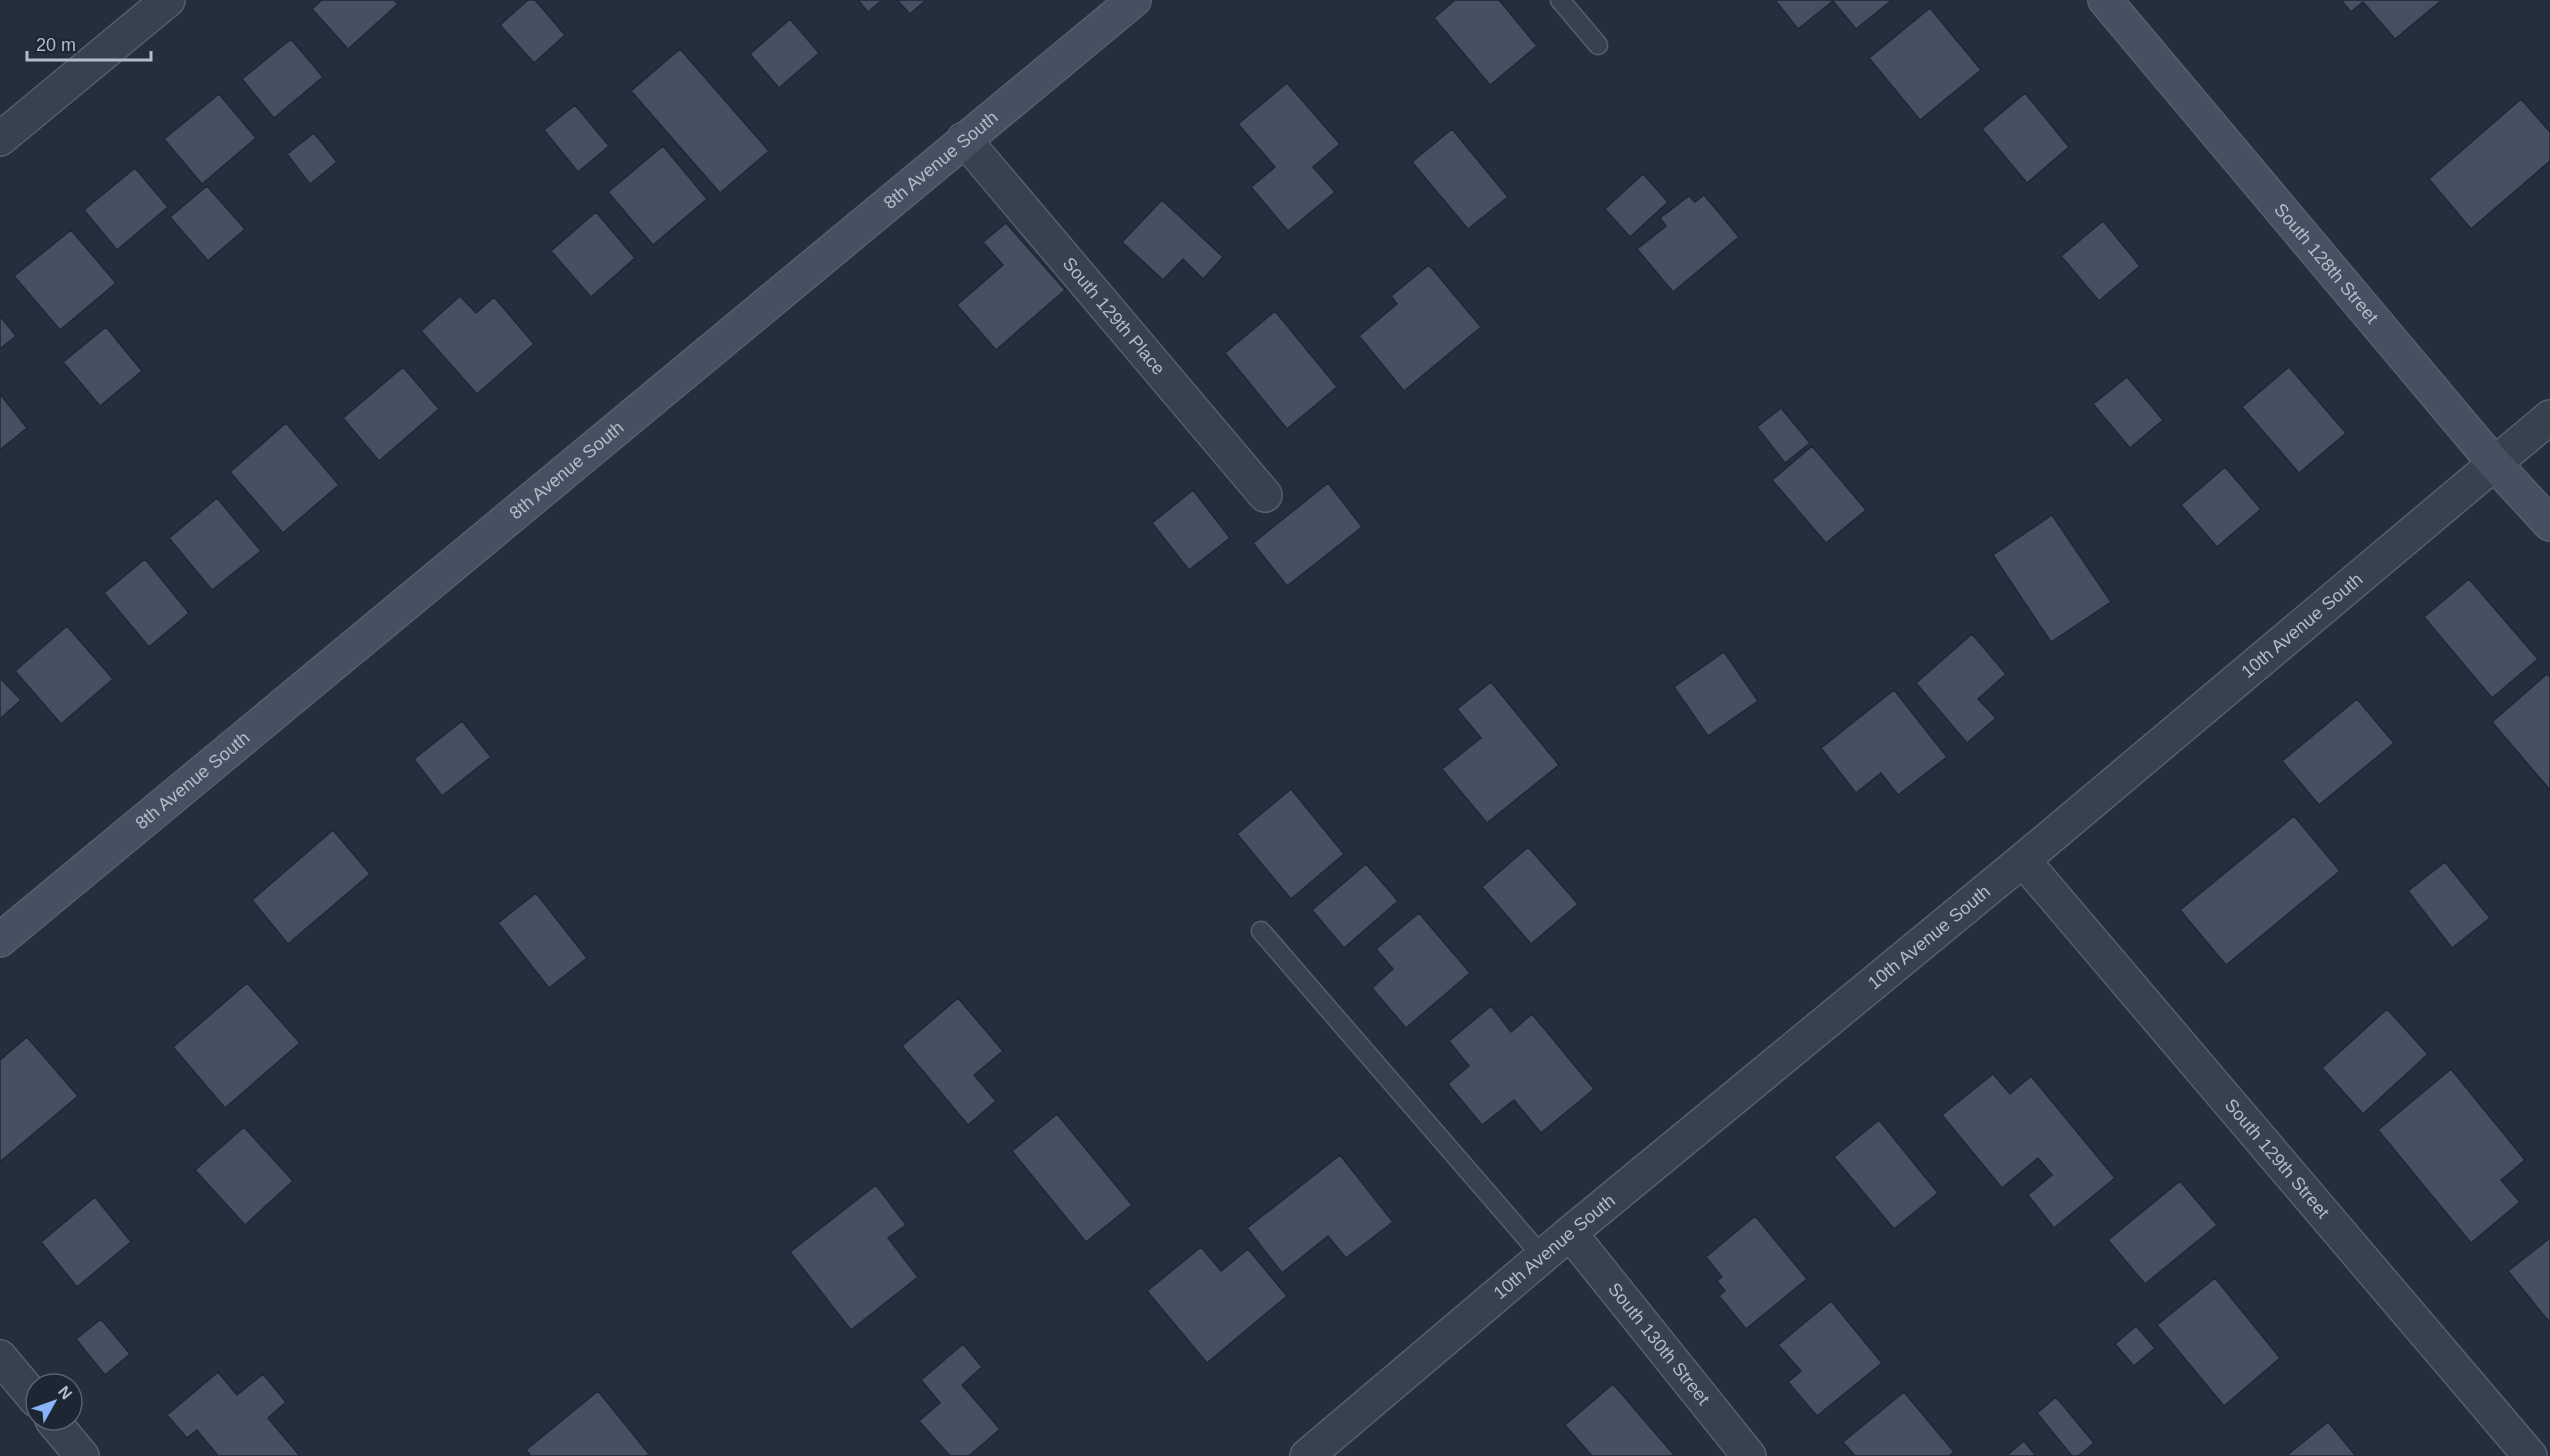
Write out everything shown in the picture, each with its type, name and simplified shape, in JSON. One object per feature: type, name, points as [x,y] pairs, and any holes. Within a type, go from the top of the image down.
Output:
[{"type":"street","points":[[0,139],[168,0]]},
{"type":"street","name":"8th Avenue South","points":[[0,940],[1134,0]]},
{"type":"street","name":"South 128th Street","points":[[2110,2],[2494,463],[2550,524]]},
{"type":"street","name":"South 129th Place","points":[[964,139],[1265,495]]},
{"type":"street","name":"10th Avenue South","points":[[1307,1456],[1542,1256],[2023,860],[2550,417]]},
{"type":"street","name":"South 129th Street","points":[[2023,860],[2530,1456]]},
{"type":"street","name":"South 130th Street","points":[[1570,1233],[1749,1456]]},
{"type":"street","points":[[0,1357],[24,1386]]},
{"type":"street","points":[[62,1432],[82,1456]]},
{"type":"lane","points":[[1560,0],[1598,45]]},
{"type":"lane","points":[[1261,932],[1542,1256]]},
{"type":"building","points":[[322,0],[394,0],[398,4],[348,49],[312,9]]},
{"type":"building","points":[[528,0],[535,0],[565,35],[534,63],[500,25]]},
{"type":"building","points":[[858,0],[882,0],[868,12]]},
{"type":"building","points":[[897,0],[926,0],[910,14]]},
{"type":"building","points":[[1455,0],[1499,0],[1537,46],[1490,85],[1434,18]]},
{"type":"building","points":[[1775,0],[1892,0],[1856,29],[1833,1],[1798,29]]},
{"type":"building","points":[[2341,0],[2442,0],[2395,39],[2363,2],[2351,12]]},
{"type":"building","points":[[1930,8],[1981,70],[1920,120],[1869,58]]},
{"type":"building","points":[[790,19],[819,53],[779,88],[750,54]]},
{"type":"building","points":[[291,39],[323,77],[274,118],[242,79]]},
{"type":"building","points":[[680,49],[769,151],[720,193],[631,91]]},
{"type":"building","points":[[1287,83],[1340,144],[1313,167],[1335,192],[1288,231],[1251,187],[1275,167],[1238,124]]},
{"type":"building","points":[[2025,93],[2069,147],[2027,183],[1982,129]]},
{"type":"building","points":[[219,94],[256,138],[202,184],[164,139]]},
{"type":"building","points":[[2521,99],[2550,132],[2550,161],[2471,229],[2429,179]]},
{"type":"building","points":[[575,105],[609,146],[578,172],[544,130]]},
{"type":"building","points":[[1452,129],[1508,197],[1468,229],[1412,162]]},
{"type":"building","points":[[314,133],[337,162],[310,184],[287,154]]},
{"type":"building","points":[[663,146],[707,199],[653,245],[608,192]]},
{"type":"building","points":[[135,168],[168,207],[117,250],[84,210]]},
{"type":"building","points":[[1643,174],[1668,202],[1630,237],[1605,209]]},
{"type":"building","points":[[207,186],[245,229],[208,261],[170,217]]},
{"type":"building","points":[[1704,195],[1739,237],[1673,292],[1637,249],[1666,226],[1660,218],[1689,196],[1695,202]]},
{"type":"building","points":[[1162,200],[1223,257],[1203,279],[1183,259],[1163,280],[1122,242]]},
{"type":"building","points":[[596,212],[635,258],[591,297],[551,251]]},
{"type":"building","points":[[2103,221],[2140,266],[2099,301],[2061,256]]},
{"type":"building","points":[[1006,223],[1065,290],[996,350],[957,305],[1003,265],[983,242]]},
{"type":"building","points":[[71,230],[116,283],[60,330],[14,276]]},
{"type":"building","points":[[1429,265],[1481,327],[1404,391],[1359,336],[1397,304],[1391,296]]},
{"type":"building","points":[[460,296],[476,313],[494,297],[534,344],[477,394],[421,331]]},
{"type":"building","points":[[1275,311],[1337,387],[1287,429],[1225,353]]},
{"type":"building","points":[[0,316],[16,336],[0,349]]},
{"type":"building","points":[[106,327],[142,371],[100,406],[63,362]]},
{"type":"building","points":[[403,367],[439,409],[379,461],[343,418]]},
{"type":"building","points":[[2289,367],[2346,433],[2299,473],[2242,407]]},
{"type":"building","points":[[2127,377],[2163,420],[2130,448],[2093,404]]},
{"type":"building","points":[[0,394],[27,428],[0,450]]},
{"type":"building","points":[[1781,408],[1810,443],[1785,463],[1757,427]]},
{"type":"building","points":[[286,423],[339,485],[283,533],[230,472]]},
{"type":"building","points":[[1812,446],[1866,510],[1826,543],[1772,480]]},
{"type":"building","points":[[2225,467],[2261,509],[2217,547],[2181,505]]},
{"type":"building","points":[[1328,483],[1362,527],[1287,586],[1253,543]]},
{"type":"building","points":[[1193,490],[1230,538],[1189,570],[1152,523]]},
{"type":"building","points":[[217,498],[261,551],[212,590],[169,538]]},
{"type":"building","points":[[2052,515],[2111,602],[2051,642],[1993,555]]},
{"type":"building","points":[[145,559],[189,613],[149,647],[104,593]]},
{"type":"building","points":[[2469,579],[2538,659],[2492,698],[2424,617]]},
{"type":"building","points":[[67,626],[113,679],[61,724],[15,671]]},
{"type":"building","points":[[1972,634],[2006,674],[1978,699],[1996,718],[1967,743],[1916,683]]},
{"type":"building","points":[[1724,652],[1758,701],[1708,736],[1674,687]]},
{"type":"building","points":[[2547,674],[2550,677],[2550,790],[2492,722]]},
{"type":"building","points":[[0,678],[21,700],[0,719]]},
{"type":"building","points":[[1491,682],[1559,765],[1487,823],[1442,769],[1481,738],[1457,709]]},
{"type":"building","points":[[1894,690],[1947,757],[1898,795],[1881,773],[1856,793],[1821,748]]},
{"type":"building","points":[[2357,699],[2394,743],[2319,805],[2282,761]]},
{"type":"building","points":[[462,721],[491,757],[442,796],[414,759]]},
{"type":"building","points":[[1291,789],[1344,854],[1291,899],[1237,834]]},
{"type":"building","points":[[2294,816],[2340,871],[2226,965],[2180,910]]},
{"type":"building","points":[[333,830],[370,874],[288,944],[252,900]]},
{"type":"building","points":[[1528,847],[1578,904],[1531,944],[1482,887]]},
{"type":"building","points":[[2445,862],[2490,918],[2452,948],[2408,891]]},
{"type":"building","points":[[1366,864],[1398,901],[1344,948],[1312,910]]},
{"type":"building","points":[[536,893],[587,958],[549,988],[498,923]]},
{"type":"building","points":[[1419,913],[1470,973],[1406,1028],[1372,988],[1393,969],[1376,949]]},
{"type":"building","points":[[247,983],[300,1043],[225,1108],[173,1047]]},
{"type":"building","points":[[958,998],[1003,1051],[974,1075],[996,1101],[968,1125],[902,1046]]},
{"type":"building","points":[[1491,1006],[1511,1032],[1532,1014],[1594,1089],[1541,1133],[1514,1100],[1482,1125],[1448,1084],[1469,1066],[1449,1041]]},
{"type":"building","points":[[2387,1009],[2428,1054],[2363,1114],[2322,1068]]},
{"type":"building","points":[[27,1037],[78,1096],[0,1162],[0,1060]]},
{"type":"building","points":[[2451,1069],[2525,1160],[2501,1180],[2520,1202],[2471,1243],[2378,1130]]},
{"type":"building","points":[[1993,1074],[2010,1094],[2031,1076],[2115,1178],[2054,1228],[2028,1195],[2052,1175],[2038,1158],[2002,1188],[1942,1115]]},
{"type":"building","points":[[1057,1114],[1132,1205],[1086,1242],[1012,1151]]},
{"type":"building","points":[[1879,1120],[1938,1193],[1894,1229],[1834,1157]]},
{"type":"building","points":[[244,1127],[293,1181],[245,1225],[195,1170]]},
{"type":"building","points":[[1340,1155],[1393,1222],[1346,1258],[1328,1236],[1282,1273],[1247,1228]]},
{"type":"building","points":[[2180,1181],[2217,1225],[2145,1284],[2108,1240]]},
{"type":"building","points":[[876,1185],[906,1225],[888,1238],[918,1277],[851,1330],[790,1252]]},
{"type":"building","points":[[95,1197],[131,1242],[77,1287],[41,1242]]},
{"type":"building","points":[[1755,1216],[1807,1279],[1746,1329],[1719,1296],[1725,1291],[1717,1281],[1722,1277],[1706,1257]]},
{"type":"building","points":[[2550,1238],[2550,1323],[2508,1271]]},
{"type":"building","points":[[1201,1247],[1221,1271],[1248,1249],[1287,1296],[1207,1363],[1147,1291]]},
{"type":"building","points":[[2215,1278],[2280,1358],[2224,1406],[2157,1325]]},
{"type":"building","points":[[1831,1301],[1882,1363],[1817,1416],[1788,1382],[1801,1371],[1778,1345]]},
{"type":"building","points":[[101,1319],[130,1354],[105,1375],[76,1339]]},
{"type":"building","points":[[2136,1326],[2155,1348],[2134,1366],[2115,1344]]},
{"type":"building","points":[[963,1344],[982,1367],[962,1385],[1000,1429],[969,1456],[950,1456],[919,1421],[940,1403],[921,1380]]},
{"type":"building","points":[[218,1372],[237,1395],[263,1374],[286,1402],[268,1418],[300,1456],[218,1456],[197,1430],[187,1438],[167,1415]]},
{"type":"building","points":[[1613,1384],[1675,1456],[1592,1456],[1565,1425]]},
{"type":"building","points":[[598,1391],[649,1454],[646,1456],[531,1456],[526,1450]]},
{"type":"building","points":[[1904,1392],[1954,1452],[1949,1456],[1855,1456],[1843,1442]]},
{"type":"building","points":[[2056,1397],[2094,1443],[2078,1456],[2072,1456],[2037,1413]]},
{"type":"building","points":[[2328,1422],[2356,1456],[2286,1456]]},
{"type":"building","points":[[2024,1441],[2036,1456],[2006,1456]]}]
